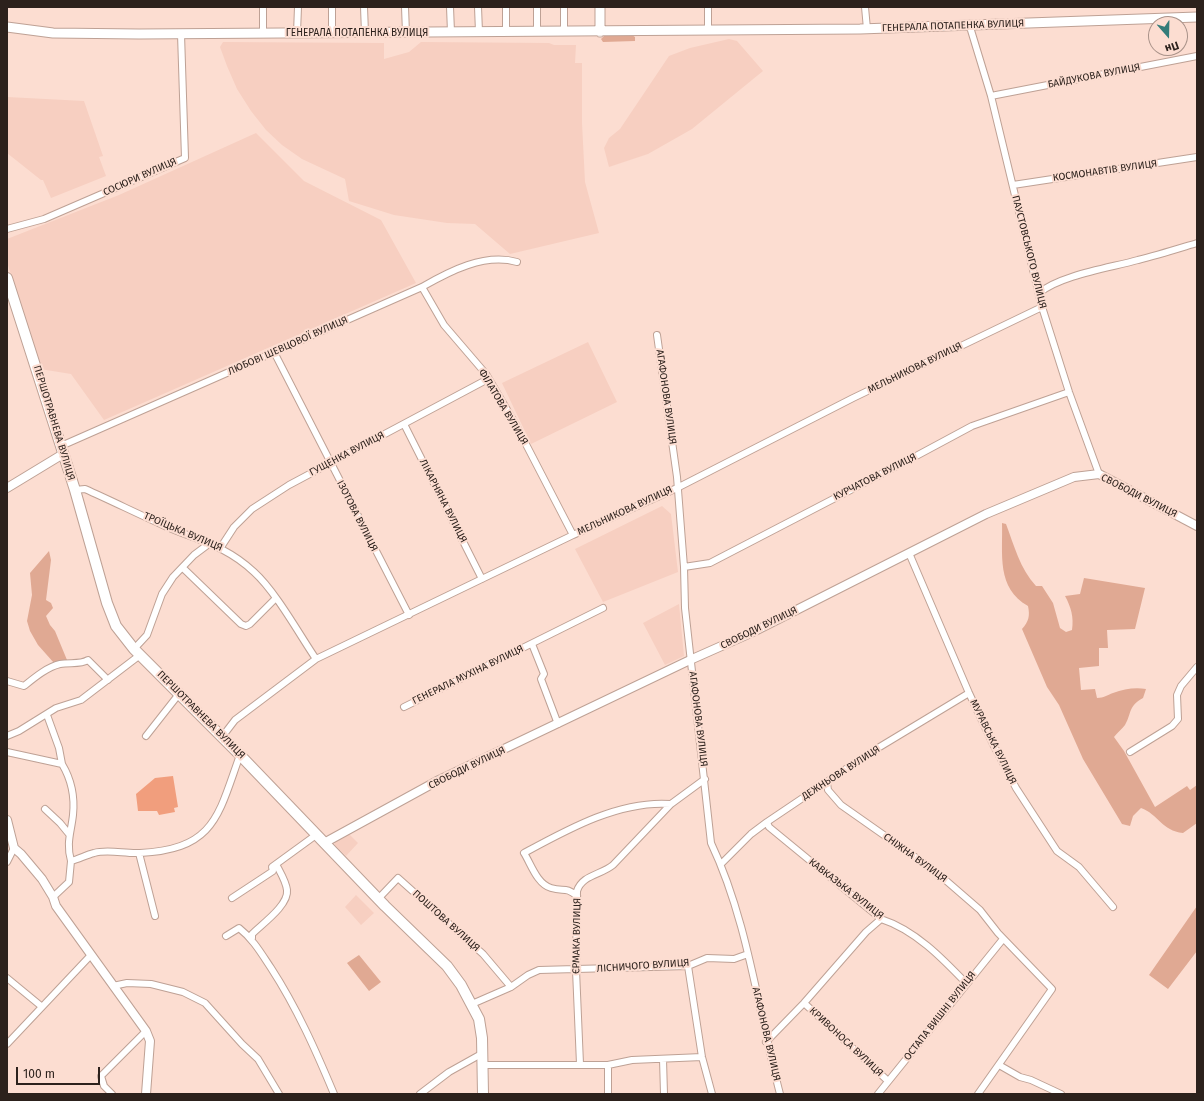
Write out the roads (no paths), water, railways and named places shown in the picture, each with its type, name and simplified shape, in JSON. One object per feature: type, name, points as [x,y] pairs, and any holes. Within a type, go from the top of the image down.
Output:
[{"type":"main road","points":[[600,7],[600,32]]},
{"type":"main road","name":"ГЕНЕРАЛА ПОТАПЕНКА ВУЛИЦЯ","points":[[7,27],[53,33],[181,37],[297,33],[867,29],[1197,17]]},
{"type":"main road","name":"ПЕРШОТРАВНЕВА ВУЛИЦЯ","points":[[7,278],[75,490],[107,603],[116,626],[137,652],[240,755],[378,899],[447,966],[472,1004],[479,1019],[483,1054],[483,1094]]},
{"type":"street","points":[[263,7],[264,34]]},
{"type":"street","points":[[297,33],[298,7]]},
{"type":"street","points":[[332,7],[332,33]]},
{"type":"street","points":[[364,7],[365,33]]},
{"type":"street","points":[[405,7],[406,33]]},
{"type":"street","points":[[450,7],[451,32]]},
{"type":"street","points":[[478,7],[479,32]]},
{"type":"street","points":[[506,7],[506,32]]},
{"type":"street","points":[[537,7],[537,32]]},
{"type":"street","points":[[564,7],[564,32]]},
{"type":"street","points":[[708,7],[708,31]]},
{"type":"street","points":[[865,7],[867,29]]},
{"type":"street","name":"ПАУСТОВСЬКОГО ВУЛИЦЯ","points":[[970,26],[991,96],[1042,307],[1069,392],[1099,474]]},
{"type":"street","name":"СОСЮРИ ВУЛИЦЯ","points":[[7,229],[44,219],[185,158],[181,37]]},
{"type":"street","name":"БАЙДУКОВА ВУЛИЦЯ","points":[[991,96],[1197,56]]},
{"type":"street","name":"КОСМОНАВТІВ ВУЛИЦЯ","points":[[1013,185],[1197,157]]},
{"type":"street","points":[[1039,293],[1066,280],[1088,272],[1138,260],[1197,243]]},
{"type":"street","name":"ЛЮБОВІ ШЕВЦОВОЇ ВУЛИЦЯ","points":[[7,488],[62,450],[274,352],[422,288],[443,275],[481,261],[504,259],[518,262]]},
{"type":"street","name":"ФІЛАТОВА ВУЛИЦЯ","points":[[422,288],[444,325],[488,379],[516,425],[573,535]]},
{"type":"street","name":"МЕЛЬНИКОВА ВУЛИЦЯ","points":[[222,737],[235,720],[316,659],[573,535],[677,488],[839,405],[1042,307]]},
{"type":"street","name":"АГАФОНОВА ВУЛИЦЯ","points":[[657,335],[677,477],[684,567],[685,608],[711,843],[721,864],[748,954],[766,1042],[780,1094]]},
{"type":"street","name":"ІЗОТОВА ВУЛИЦЯ","points":[[274,352],[409,615]]},
{"type":"street","name":"ГУЩЕНКА ВУЛИЦЯ","points":[[221,548],[234,527],[252,509],[289,485],[488,379]]},
{"type":"street","name":"КУРЧАТОВА ВУЛИЦЯ","points":[[684,567],[710,562],[972,426],[1069,392]]},
{"type":"street","name":"ЛІКАРНЯНА ВУЛИЦЯ","points":[[404,424],[482,579]]},
{"type":"street","name":"СВОБОДИ ВУЛИЦЯ","points":[[324,843],[439,780],[690,660],[753,632],[986,514],[1074,477],[1099,474],[1197,526]]},
{"type":"street","name":"ТРОЇЦЬКА ВУЛИЦЯ","points":[[75,490],[85,489],[166,526],[221,548],[255,573],[275,599],[316,659]]},
{"type":"street","points":[[7,736],[47,715],[56,708],[81,700],[108,680],[137,652],[166,588],[173,577],[194,555],[210,543]]},
{"type":"street","name":"МУРАВСЬКА ВУЛИЦЯ","points":[[909,553],[969,694],[1016,788],[1041,829],[1057,851],[1079,867],[1113,907]]},
{"type":"street","points":[[183,568],[241,624],[246,626],[250,624],[275,599]]},
{"type":"street","name":"ГЕНЕРАЛА МУХІНА ВУЛИЦЯ","points":[[404,706],[532,644],[602,608]]},
{"type":"street","name":"ГЕНЕРАЛА МУХІНА ВУЛИЦЯ","points":[[532,644],[544,674],[542,679],[558,724]]},
{"type":"street","points":[[7,681],[24,686],[38,675],[59,664],[83,662],[88,660],[108,680]]},
{"type":"street","points":[[1130,752],[1172,726],[1178,719],[1177,695],[1181,686],[1197,667]]},
{"type":"street","points":[[146,736],[179,694]]},
{"type":"street","name":"ДЕЖНЬОВА ВУЛИЦЯ","points":[[721,864],[751,834],[767,822],[868,754],[969,694]]},
{"type":"street","points":[[47,715],[59,748],[62,764],[68,774],[72,789],[73,815],[69,834],[69,851],[71,861],[69,882],[53,897]]},
{"type":"street","points":[[7,752],[62,764]]},
{"type":"street","points":[[71,861],[95,852],[139,853],[178,848],[201,836],[212,825],[220,810],[240,755]]},
{"type":"street","name":"ЄРМАКА ВУЛИЦЯ","points":[[580,1064],[576,970],[577,896],[579,885],[583,881],[604,872],[613,865],[671,804],[705,779]]},
{"type":"street","name":"СНІЖНА ВУЛИЦЯ","points":[[826,783],[828,790],[841,805],[947,880],[980,910],[1003,939],[1052,989],[999,1065]]},
{"type":"street","points":[[577,896],[570,890],[555,889],[544,884],[524,853],[567,830],[601,816],[654,803],[671,804]]},
{"type":"street","points":[[45,809],[69,834]]},
{"type":"street","points":[[7,820],[14,848],[42,879],[53,897],[56,906],[146,1031],[150,1041],[146,1094]]},
{"type":"street","name":"КАВКАЗЬКА ВУЛИЦЯ","points":[[767,822],[769,827],[881,919],[891,922],[936,952],[966,983]]},
{"type":"street","points":[[232,898],[273,871],[272,867],[316,835]]},
{"type":"street","points":[[7,862],[14,848]]},
{"type":"street","points":[[139,853],[155,916]]},
{"type":"street","points":[[252,938],[252,934],[274,914],[287,898],[287,890],[276,864]]},
{"type":"street","name":"ПОШТОВА ВУЛИЦЯ","points":[[378,899],[398,878],[483,954],[511,987]]},
{"type":"street","name":"КРИВОНОСА ВУЛИЦЯ","points":[[766,1042],[804,1003],[866,932],[881,919]]},
{"type":"street","points":[[226,936],[239,928],[252,938],[283,986],[309,1036],[334,1094]]},
{"type":"street","name":"ОСТАПА ВИШНІ ВУЛИЦЯ","points":[[878,1094],[1003,939]]},
{"type":"street","name":"ЛІСНИЧОГО ВУЛИЦЯ","points":[[472,1004],[511,987],[528,975],[539,970],[688,966],[707,958],[734,959],[748,954]]},
{"type":"street","points":[[7,1044],[41,1006],[91,955]]},
{"type":"street","points":[[688,966],[702,1057],[712,1094]]},
{"type":"street","points":[[7,978],[41,1006]]},
{"type":"street","points":[[113,986],[126,982],[151,984],[183,992],[205,1003],[258,1060],[278,1094]]},
{"type":"street","name":"КРИВОНОСА ВУЛИЦЯ","points":[[804,1003],[888,1081]]},
{"type":"street","points":[[112,1094],[104,1086],[101,1076],[146,1031]]},
{"type":"street","points":[[420,1094],[449,1072],[483,1054]]},
{"type":"street","points":[[483,1065],[608,1065],[632,1060],[702,1057]]},
{"type":"street","points":[[662,1058],[664,1094]]},
{"type":"street","points":[[608,1065],[608,1094]]},
{"type":"street","points":[[978,1094],[999,1065],[1020,1077],[1031,1080],[1061,1094]]}]
